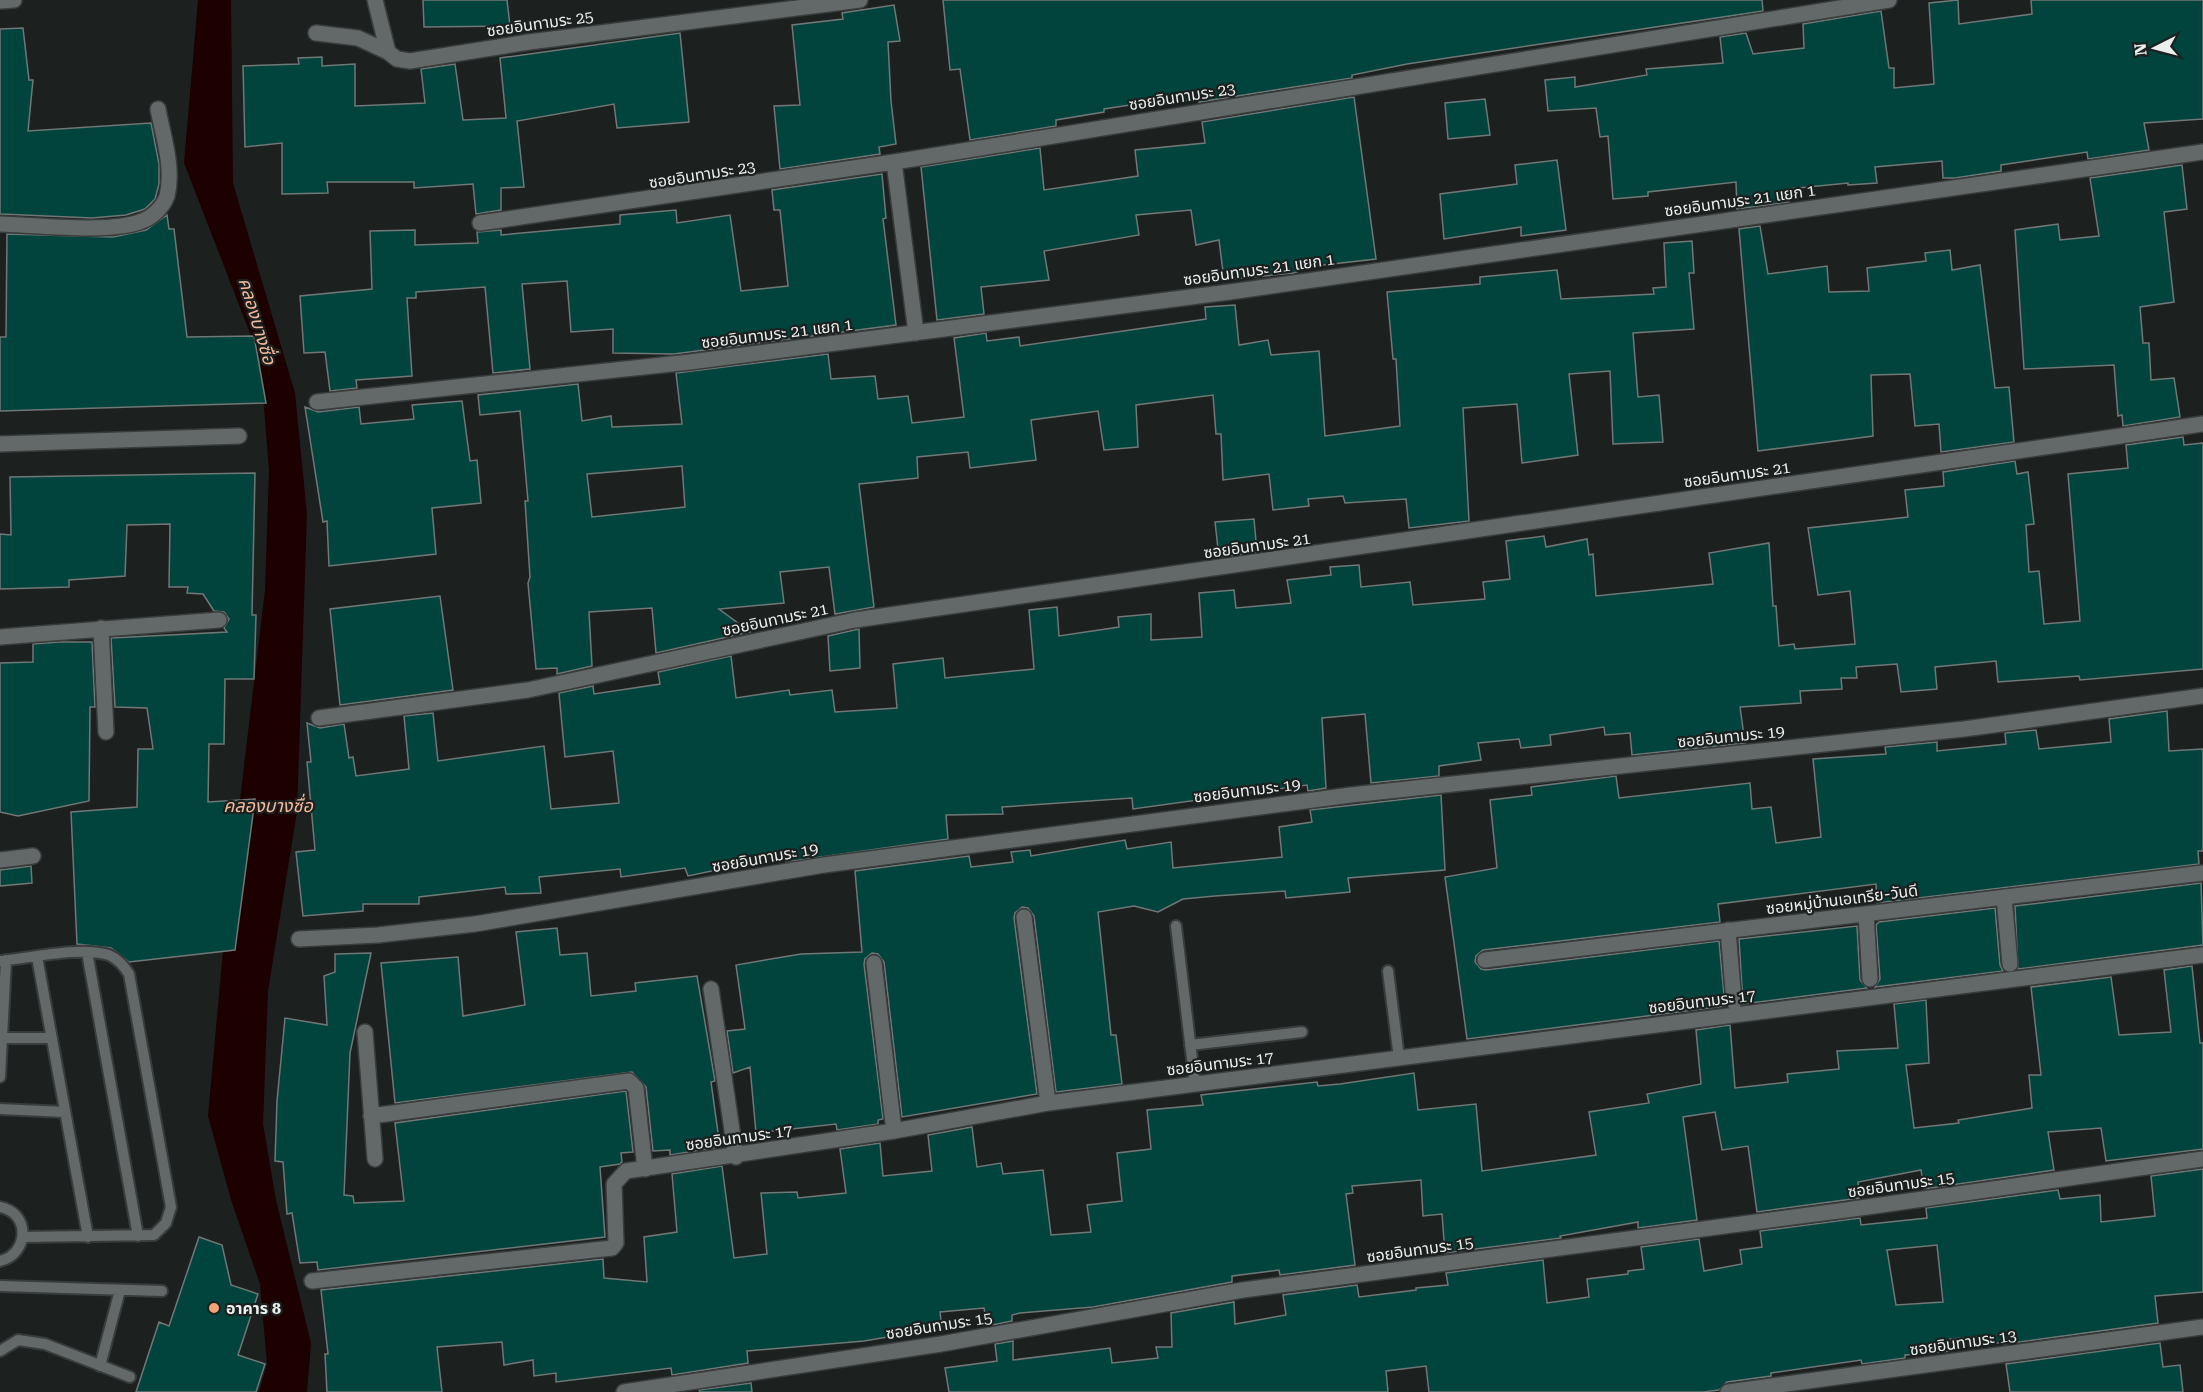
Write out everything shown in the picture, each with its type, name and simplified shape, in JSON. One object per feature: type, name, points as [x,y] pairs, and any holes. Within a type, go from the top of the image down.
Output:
[{"type":"street","points":[[0,1],[14,0]]},
{"type":"street","points":[[375,0],[387,52]]},
{"type":"street","name":"ซอยอินทามระ 25","points":[[316,33],[358,38],[397,59],[410,61],[529,42],[860,0]]},
{"type":"street","name":"ซอยอินทามระ 23","points":[[480,223],[894,162],[1810,6],[1889,0]]},
{"type":"street","points":[[0,224],[109,227],[141,221],[159,210],[166,196],[168,166],[158,110]]},
{"type":"street","name":"ซอยอินทามระ 21 แยก 1","points":[[317,402],[690,362],[1249,289],[2203,152]]},
{"type":"street","points":[[894,162],[916,333]]},
{"type":"street","name":"ซอยอินทามระ 21","points":[[319,718],[528,690],[855,621],[2203,424]]},
{"type":"street","points":[[0,444],[239,436]]},
{"type":"street","points":[[0,637],[219,620]]},
{"type":"street","points":[[101,628],[106,732]]},
{"type":"street","name":"ซอยอินทามระ 19","points":[[299,939],[378,935],[475,924],[824,865],[1340,796],[1965,729],[2203,696]]},
{"type":"street","points":[[0,860],[33,856]]},
{"type":"street","name":"ซอยหมู่บ้านเอเทรีย-วันดี","points":[[1485,960],[2203,873]]},
{"type":"street","points":[[2004,897],[2010,964]]},
{"type":"street","points":[[1866,914],[1870,979]]},
{"type":"street","points":[[1024,917],[1048,1103]]},
{"type":"street","points":[[1728,930],[1734,1002]]},
{"type":"street","name":"ซอยอินทามระ 17","points":[[312,1281],[612,1248],[616,1243],[614,1184],[626,1171],[736,1157],[1048,1103],[2203,955]]},
{"type":"street","points":[[874,963],[894,1131]]},
{"type":"street","points":[[711,989],[736,1157]]},
{"type":"street","points":[[365,1032],[375,1159]]},
{"type":"street","points":[[371,1116],[629,1081],[636,1088],[645,1169]]},
{"type":"street","name":"ซอยอินทามระ 15","points":[[624,1392],[940,1344],[1243,1290],[1846,1210],[2203,1159]]},
{"type":"street","name":"ซอยอินทามระ 13","points":[[1728,1392],[2203,1327]]},
{"type":"lane","points":[[1176,926],[1195,1084]]},
{"type":"lane","points":[[87,952],[138,1236]]},
{"type":"lane","points":[[0,1077],[3,960],[87,952],[109,956],[122,963],[129,974],[171,1207],[166,1222],[154,1235],[23,1237]]},
{"type":"lane","points":[[37,957],[88,1237]]},
{"type":"lane","points":[[1388,971],[1400,1058]]},
{"type":"lane","points":[[1190,1045],[1302,1032]]},
{"type":"lane","points":[[1,1038],[52,1038]]},
{"type":"lane","points":[[0,1109],[65,1112]]},
{"type":"lane","points":[[0,1207],[12,1211],[19,1218],[23,1237],[15,1254],[0,1261]]},
{"type":"lane","points":[[0,1286],[162,1291]]},
{"type":"lane","points":[[100,1366],[120,1290]]},
{"type":"lane","points":[[0,1352],[18,1340],[45,1344],[130,1377]]},
{"type":"water","name":"คลองบางซื่อ","points":[[198,0],[231,0],[233,183],[295,393],[307,514],[297,812],[268,991],[263,1124],[276,1200],[311,1343],[307,1392],[259,1392],[267,1364],[260,1284],[231,1200],[208,1116],[226,917],[265,590],[269,470],[260,359],[184,163]]},
{"type":"building","points":[[423,0],[507,0],[510,26],[424,27]]},
{"type":"building","points":[[943,0],[1762,0],[1763,11],[1407,64],[1352,75],[1352,78],[1199,102],[1199,99],[1157,105],[1156,101],[1104,109],[1104,112],[1056,120],[1056,126],[970,140],[960,69],[950,70]]},
{"type":"building","points":[[1958,0],[1959,24],[2032,14],[2031,0],[2203,0],[2203,119],[2144,123],[2149,150],[2088,159],[2087,152],[2001,165],[2001,171],[1955,178],[1943,178],[1942,161],[1875,167],[1877,183],[1848,185],[1848,183],[1788,189],[1789,202],[1737,209],[1736,182],[1648,192],[1648,196],[1613,199],[1608,136],[1600,137],[1596,108],[1548,111],[1545,80],[1575,77],[1575,87],[1647,75],[1646,69],[1723,63],[1720,37],[1746,33],[1753,54],[1804,48],[1803,24],[1881,11],[1889,68],[1894,68],[1894,88],[1934,84],[1929,3]]},
{"type":"building","points":[[894,5],[900,41],[888,42],[896,144],[879,147],[880,154],[780,169],[774,106],[800,105],[792,25],[843,19],[842,13]]},
{"type":"building","points":[[23,28],[29,80],[33,80],[28,131],[151,123],[159,164],[159,184],[155,199],[145,209],[126,215],[92,218],[0,214],[0,29]]},
{"type":"building","points":[[680,33],[689,122],[617,128],[614,104],[517,121],[524,187],[501,188],[501,210],[476,214],[473,184],[414,188],[414,182],[327,182],[328,193],[282,194],[282,143],[245,147],[243,66],[299,64],[298,58],[322,57],[322,66],[355,64],[355,106],[425,103],[421,69],[455,64],[463,120],[506,118],[500,58]]},
{"type":"building","points":[[1354,97],[1376,259],[1297,268],[1297,272],[1293,273],[1224,280],[1219,240],[1196,245],[1191,210],[1136,215],[1139,235],[1044,251],[1049,280],[981,287],[984,314],[937,320],[921,167],[1040,148],[1044,190],[1138,176],[1135,150],[1205,143],[1202,122]]},
{"type":"building","points":[[1485,99],[1490,135],[1448,139],[1445,103]]},
{"type":"building","points":[[1557,160],[1566,230],[1521,236],[1521,227],[1444,239],[1440,194],[1517,184],[1515,165]]},
{"type":"building","points":[[2182,165],[2187,209],[2164,212],[2174,302],[2140,307],[2143,343],[2149,343],[2151,380],[2174,378],[2180,417],[2123,426],[2122,415],[2118,416],[2114,365],[2024,369],[2015,230],[2058,224],[2060,240],[2099,236],[2090,178]]},
{"type":"building","points":[[882,174],[886,218],[883,219],[896,325],[674,354],[613,353],[613,329],[571,332],[567,281],[522,284],[530,369],[493,373],[485,287],[416,292],[416,298],[407,298],[412,376],[356,380],[357,388],[330,391],[325,352],[304,353],[300,296],[372,289],[370,231],[415,230],[415,245],[478,243],[477,232],[501,230],[501,235],[620,224],[620,215],[676,210],[677,223],[730,215],[741,291],[788,286],[780,210],[774,210],[772,190]]},
{"type":"building","points":[[167,215],[169,229],[174,229],[187,337],[254,336],[266,403],[0,411],[0,337],[6,337],[7,234],[113,237],[146,230]]},
{"type":"building","points":[[1760,226],[1768,274],[1827,266],[1829,292],[1869,291],[1867,268],[1926,261],[1925,253],[1950,250],[1952,270],[1980,265],[1995,388],[2009,387],[2014,442],[1941,452],[1939,424],[1915,426],[1910,374],[1871,375],[1873,436],[1758,451],[1739,229]]},
{"type":"building","points":[[1692,241],[1694,273],[1689,273],[1694,329],[1633,333],[1638,397],[1659,395],[1663,442],[1613,444],[1610,371],[1569,374],[1578,455],[1522,463],[1517,404],[1463,408],[1469,521],[1409,528],[1406,499],[1345,503],[1343,496],[1308,499],[1309,506],[1273,510],[1269,474],[1223,480],[1221,434],[1216,434],[1213,395],[1136,405],[1138,447],[1104,450],[1098,411],[1031,420],[1036,460],[970,468],[968,452],[917,457],[918,478],[859,484],[874,607],[835,614],[829,567],[780,572],[784,603],[719,609],[750,632],[656,653],[652,608],[589,612],[592,666],[557,674],[557,668],[536,669],[528,583],[530,577],[525,501],[528,501],[520,411],[480,415],[478,395],[578,384],[582,421],[611,416],[612,427],[682,424],[676,373],[828,354],[831,379],[875,376],[878,399],[908,396],[912,423],[964,417],[954,338],[986,333],[987,341],[1019,337],[1020,346],[1206,319],[1205,307],[1235,305],[1239,345],[1268,340],[1271,355],[1319,351],[1325,436],[1400,426],[1396,359],[1393,359],[1387,292],[1480,284],[1480,277],[1557,270],[1561,299],[1654,294],[1653,288],[1666,287],[1664,243]],"holes":[[[682,466],[685,507],[592,517],[587,474]]]},
{"type":"building","points":[[462,401],[470,461],[477,460],[481,503],[432,508],[436,554],[329,566],[327,521],[323,522],[305,407],[318,412],[359,407],[361,424],[414,419],[412,405]]},
{"type":"building","points":[[2183,437],[2184,445],[2203,443],[2203,669],[2080,680],[2079,676],[1998,682],[1996,661],[1935,667],[1937,689],[1901,692],[1897,664],[1856,667],[1857,678],[1841,678],[1842,689],[1800,691],[1801,703],[1740,707],[1745,743],[1632,755],[1630,733],[1605,735],[1604,727],[1550,735],[1551,745],[1521,748],[1519,739],[1478,743],[1481,760],[1439,766],[1439,776],[1371,783],[1365,714],[1322,718],[1326,788],[1308,791],[1307,785],[1133,809],[1132,798],[1002,807],[1003,814],[946,815],[948,839],[786,862],[785,855],[730,861],[731,867],[688,876],[685,868],[621,877],[620,869],[539,877],[541,893],[506,894],[505,887],[419,897],[419,904],[363,904],[363,911],[303,916],[296,852],[315,850],[307,762],[311,762],[307,723],[320,728],[344,724],[349,758],[353,757],[356,776],[409,769],[404,716],[433,713],[438,761],[544,746],[551,809],[619,803],[613,751],[565,757],[559,693],[593,686],[594,694],[660,684],[658,672],[731,656],[736,698],[789,690],[790,695],[832,690],[835,712],[897,708],[893,664],[943,658],[945,678],[1034,669],[1029,610],[1057,607],[1059,636],[1119,627],[1118,617],[1151,614],[1151,640],[1202,637],[1199,593],[1234,590],[1236,608],[1291,603],[1287,580],[1331,575],[1330,567],[1359,565],[1361,587],[1410,582],[1413,605],[1485,599],[1483,582],[1510,579],[1506,541],[1544,536],[1546,547],[1587,539],[1589,555],[1593,554],[1596,596],[1713,584],[1709,553],[1769,543],[1773,606],[1776,606],[1779,646],[1794,644],[1795,649],[1855,644],[1850,591],[1818,595],[1808,528],[1908,517],[1905,490],[1944,486],[1943,472],[2015,461],[2017,474],[2028,472],[2034,524],[2026,525],[2029,572],[2039,571],[2044,624],[2080,621],[2068,474],[2128,468],[2126,445]]},
{"type":"building","points":[[255,473],[252,615],[256,615],[254,679],[225,679],[224,744],[209,744],[208,802],[255,799],[235,950],[129,962],[111,948],[77,944],[71,812],[137,807],[138,749],[153,749],[147,708],[115,707],[111,638],[227,632],[224,628],[229,619],[224,612],[214,611],[203,594],[187,593],[188,587],[169,587],[170,524],[127,525],[125,576],[69,580],[69,587],[0,589],[0,534],[11,535],[10,477]]},
{"type":"building","points":[[1254,519],[1257,552],[1219,557],[1215,522]]},
{"type":"building","points":[[440,596],[453,690],[340,705],[330,609]]},
{"type":"building","points":[[859,629],[860,668],[830,671],[828,636]]},
{"type":"building","points":[[92,642],[95,707],[90,707],[89,801],[18,816],[0,812],[0,663],[33,662],[33,644]]},
{"type":"building","points":[[2167,711],[2169,751],[2203,749],[2203,851],[2198,851],[2199,864],[1877,903],[1876,884],[1718,904],[1720,922],[1483,950],[1476,956],[1475,962],[1481,969],[1486,970],[1719,941],[1725,1006],[1467,1039],[1445,877],[1497,868],[1490,800],[1532,795],[1531,787],[1616,776],[1619,798],[1750,783],[1752,809],[1771,807],[1776,843],[1821,837],[1813,759],[1886,754],[1885,747],[1937,742],[1937,751],[2006,744],[2005,733],[2036,730],[2039,749],[2111,742],[2109,719]]},
{"type":"building","points":[[1441,795],[1445,870],[1348,878],[1350,892],[1286,898],[1285,891],[1215,896],[1183,899],[1158,912],[1134,906],[1098,912],[1111,1035],[1116,1035],[1122,1084],[1056,1092],[1034,916],[1028,908],[1022,907],[1015,913],[1014,918],[1037,1094],[902,1117],[884,962],[878,954],[872,953],[865,959],[864,964],[883,1119],[878,1120],[878,1124],[837,1130],[836,1124],[756,1133],[750,1067],[733,1073],[727,1031],[745,1029],[736,965],[801,954],[862,952],[855,871],[969,856],[971,867],[1013,862],[1011,852],[1030,850],[1031,856],[1125,840],[1127,849],[1171,842],[1173,868],[1282,857],[1279,827],[1312,822],[1310,810]]},
{"type":"building","points":[[31,866],[32,883],[0,886],[0,870]]},
{"type":"building","points":[[2201,883],[2203,945],[2018,969],[2015,906]]},
{"type":"building","points":[[1995,908],[2000,965],[2003,971],[1875,987],[1880,979],[1876,925],[1879,922]]},
{"type":"building","points":[[1857,926],[1860,980],[1867,988],[1743,1004],[1739,939]]},
{"type":"building","points":[[557,928],[560,955],[587,953],[591,996],[636,991],[635,983],[697,976],[715,1081],[711,1082],[720,1147],[670,1155],[670,1150],[653,1151],[646,1087],[632,1072],[395,1103],[381,963],[458,957],[463,1016],[525,1005],[516,932]]},
{"type":"building","points":[[371,953],[350,1053],[344,1195],[353,1196],[354,1203],[404,1201],[395,1123],[626,1091],[633,1152],[621,1153],[622,1162],[620,1164],[600,1167],[605,1237],[318,1270],[317,1262],[300,1263],[292,1213],[287,1214],[283,1162],[275,1161],[277,1101],[285,1018],[327,1025],[324,976],[335,972],[335,954]]},
{"type":"building","points":[[2192,966],[2200,1043],[2203,1043],[2203,1149],[2106,1161],[2101,1128],[2048,1132],[2054,1170],[1924,1189],[1921,1170],[1858,1182],[1859,1198],[1757,1212],[1748,1146],[1722,1150],[1715,1112],[1683,1117],[1697,1220],[1638,1228],[1638,1222],[1560,1236],[1561,1238],[1445,1253],[1442,1214],[1423,1216],[1421,1180],[1352,1186],[1353,1193],[1346,1194],[1355,1265],[1280,1275],[1279,1270],[1232,1276],[1232,1282],[1093,1307],[1020,1313],[1012,1315],[1012,1321],[987,1326],[984,1308],[940,1312],[942,1328],[864,1341],[747,1351],[748,1363],[672,1375],[671,1368],[556,1382],[556,1373],[534,1376],[533,1360],[504,1365],[502,1342],[437,1347],[442,1392],[327,1392],[325,1354],[328,1354],[321,1290],[603,1259],[604,1278],[647,1282],[644,1237],[677,1232],[672,1174],[722,1166],[734,1258],[767,1254],[761,1193],[797,1192],[798,1198],[846,1193],[840,1149],[880,1143],[883,1176],[932,1171],[928,1135],[972,1127],[977,1167],[1001,1163],[1003,1174],[1043,1170],[1051,1235],[1091,1232],[1087,1205],[1122,1201],[1117,1153],[1151,1149],[1147,1110],[1203,1105],[1201,1095],[1317,1082],[1318,1086],[1340,1084],[1414,1073],[1418,1110],[1476,1104],[1482,1171],[1596,1155],[1589,1112],[1649,1103],[1647,1094],[1701,1084],[1696,1030],[1730,1025],[1735,1088],[1788,1082],[1787,1074],[1839,1069],[1837,1051],[1898,1048],[1894,1004],[1926,1000],[1929,1063],[1906,1065],[1914,1128],[1959,1123],[1958,1120],[2032,1108],[2029,1075],[2041,1075],[2031,987],[2111,977],[2119,1035],[2171,1032],[2164,970]]},
{"type":"building","points":[[2203,1169],[2203,1292],[2155,1296],[2158,1323],[2004,1344],[2004,1342],[1991,1344],[1991,1336],[1950,1339],[1951,1351],[1905,1355],[1905,1358],[1862,1364],[1861,1360],[1771,1373],[1771,1376],[1727,1382],[1719,1390],[1703,1392],[1429,1392],[1426,1366],[1386,1371],[1388,1392],[949,1392],[945,1368],[997,1361],[995,1344],[1013,1341],[1013,1360],[1110,1348],[1112,1363],[1158,1358],[1156,1347],[1172,1347],[1171,1313],[1234,1302],[1235,1324],[1286,1315],[1283,1295],[1357,1285],[1359,1297],[1416,1290],[1416,1288],[1448,1285],[1446,1273],[1543,1260],[1547,1303],[1589,1297],[1587,1279],[1628,1274],[1628,1271],[1644,1269],[1641,1247],[1699,1239],[1704,1271],[1742,1264],[1740,1250],[1762,1247],[1760,1231],[1860,1218],[1861,1225],[1927,1218],[1926,1208],[2058,1190],[2060,1199],[2100,1195],[2101,1222],[2155,1216],[2151,1176]],"holes":[[[1937,1245],[1943,1302],[1896,1305],[1887,1250]]]},
{"type":"building","name":"อาคาร 8","points":[[199,1237],[222,1245],[231,1285],[258,1294],[238,1355],[265,1364],[256,1392],[136,1392],[159,1322],[169,1326]]},
{"type":"building","points":[[2160,1343],[2163,1367],[2180,1365],[2183,1392],[2010,1392],[2006,1364]]},
{"type":"building","points":[[751,1383],[752,1392],[700,1392],[699,1390]]},
{"type":"place","name":"อาคาร 8","points":[[214,1308]]}]
